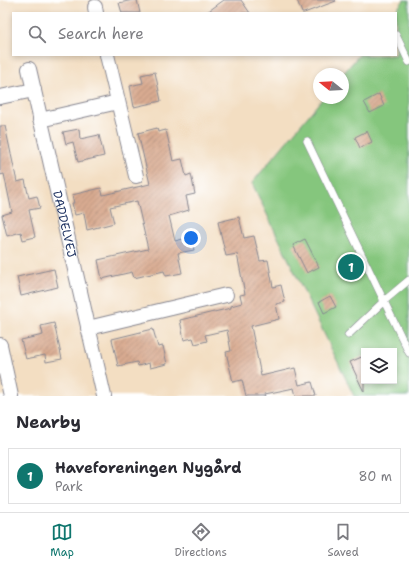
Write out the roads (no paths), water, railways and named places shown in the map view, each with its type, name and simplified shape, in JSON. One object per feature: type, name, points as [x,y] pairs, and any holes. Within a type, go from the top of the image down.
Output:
[{"type":"street","points":[[107,56],[136,176]]},
{"type":"street","name":"DADDELVEJ","points":[[29,69],[104,396]]},
{"type":"street","points":[[0,97],[34,90]]},
{"type":"street","points":[[40,120],[118,102]]},
{"type":"street","points":[[88,328],[226,295]]},
{"type":"street","points":[[0,345],[11,396]]},
{"type":"lane","points":[[397,37],[409,62]]},
{"type":"lane","points":[[307,141],[409,353]]},
{"type":"lane","points":[[348,336],[384,301],[409,280]]},
{"type":"place","name":"Haveforeningen Nygård","points":[[351,267]]}]
